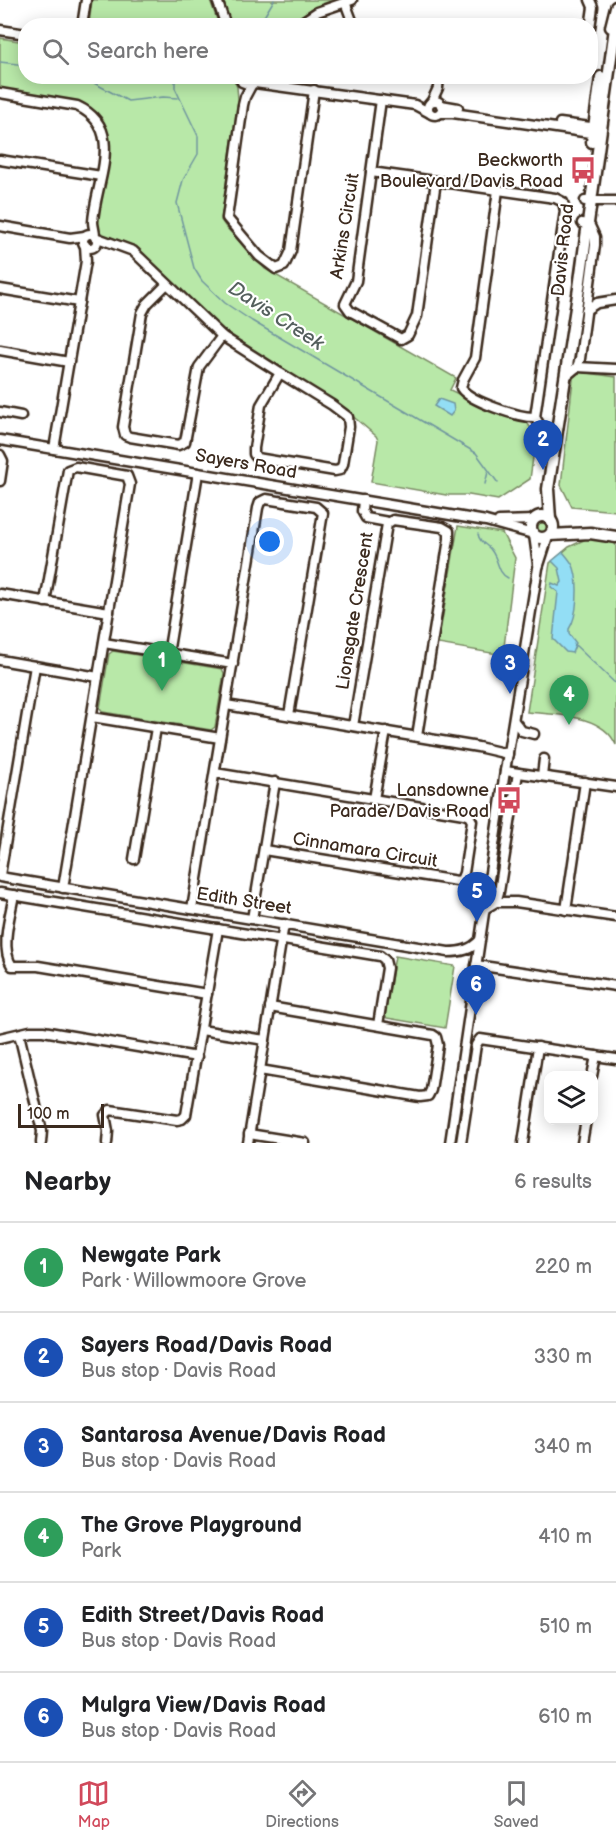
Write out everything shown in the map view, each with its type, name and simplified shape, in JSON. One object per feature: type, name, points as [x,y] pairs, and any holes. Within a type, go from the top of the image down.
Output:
[{"type":"main road","name":"Davis Road","points":[[550,520],[548,489],[573,318],[597,131],[603,63],[616,7]]},
{"type":"main road","name":"Davis Road","points":[[597,131],[612,95],[608,81],[616,21]]},
{"type":"main road","name":"Davis Road","points":[[535,519],[548,489]]},
{"type":"main road","points":[[590,533],[541,538],[534,535],[531,525],[535,519],[543,516],[590,533],[616,537]]},
{"type":"main road","points":[[549,536],[554,526],[550,520]]},
{"type":"street","points":[[83,18],[86,0]]},
{"type":"street","points":[[217,0],[223,18]]},
{"type":"street","points":[[591,0],[592,18]]},
{"type":"street","points":[[308,18],[317,12],[349,1],[352,18]]},
{"type":"street","points":[[0,30],[18,33]]},
{"type":"street","points":[[242,84],[245,97],[228,220],[264,261],[278,269],[285,264],[291,251],[314,90]]},
{"type":"street","points":[[245,97],[253,84]]},
{"type":"street","points":[[274,84],[415,105],[437,105],[453,113],[597,131]]},
{"type":"street","points":[[415,105],[435,115],[438,84]]},
{"type":"street","points":[[0,93],[73,105],[91,115],[105,139],[105,152],[54,449]]},
{"type":"street","name":"Arkins Circuit","points":[[381,100],[356,281],[346,301],[346,306],[350,311],[401,339],[408,334],[417,316],[436,181]]},
{"type":"street","points":[[0,160],[101,176]]},
{"type":"street","points":[[371,172],[555,198],[563,202],[565,206],[536,413],[541,427],[556,439]]},
{"type":"street","points":[[498,190],[475,358],[461,386],[466,394],[526,417],[536,413]]},
{"type":"street","points":[[588,199],[615,201]]},
{"type":"street","points":[[565,377],[578,363],[588,298],[595,242],[592,231],[585,224]]},
{"type":"street","points":[[0,226],[110,243],[130,249],[222,336],[332,405],[348,417],[350,427],[340,470],[260,458],[254,454],[261,405],[280,373]]},
{"type":"street","points":[[167,284],[142,313],[123,427],[126,435],[178,445],[185,442],[199,367],[222,336]]},
{"type":"street","points":[[0,289],[79,302]]},
{"type":"street","points":[[588,298],[597,303]]},
{"type":"street","points":[[586,310],[597,303],[616,300]]},
{"type":"street","points":[[0,350],[69,362]]},
{"type":"street","points":[[578,363],[616,369]]},
{"type":"street","points":[[0,412],[21,416]]},
{"type":"street","name":"Sayers Road","points":[[0,440],[486,521],[534,535]]},
{"type":"street","points":[[0,455],[3,464],[0,481]]},
{"type":"street","points":[[45,602],[68,470],[76,467],[126,475],[130,479],[63,888]]},
{"type":"street","points":[[168,654],[198,473]]},
{"type":"street","points":[[192,909],[258,508],[260,502],[266,499],[316,507],[323,513],[289,715]]},
{"type":"street","points":[[363,500],[362,511],[366,518],[388,522]]},
{"type":"street","name":"Sayers Road","points":[[486,521],[535,519]]},
{"type":"street","name":"Lionsgate Crescent","points":[[353,726],[388,522],[393,520],[442,527],[447,529],[450,535],[417,736]]},
{"type":"street","points":[[534,535],[538,568]]},
{"type":"street","points":[[450,1143],[505,771],[538,568],[549,536]]},
{"type":"street","points":[[0,594],[109,612]]},
{"type":"street","points":[[104,643],[232,664]]},
{"type":"street","points":[[0,660],[98,677]]},
{"type":"street","points":[[0,876],[35,666]]},
{"type":"street","points":[[226,705],[417,736],[508,754]]},
{"type":"street","points":[[92,717],[220,738]]},
{"type":"street","points":[[514,721],[522,730],[534,734]]},
{"type":"street","points":[[134,859],[156,728]]},
{"type":"street","points":[[374,799],[386,731]]},
{"type":"street","points":[[542,776],[544,759]]},
{"type":"street","points":[[505,771],[616,787]]},
{"type":"street","name":"Cinnamara Circuit","points":[[215,773],[464,814],[470,817],[472,823],[464,873],[461,880],[454,881],[264,850]]},
{"type":"street","points":[[496,902],[518,773]]},
{"type":"street","points":[[566,910],[585,782]]},
{"type":"street","points":[[252,919],[275,783]]},
{"type":"street","points":[[0,806],[11,808]]},
{"type":"street","name":"Edith Street","points":[[0,876],[448,951],[465,950],[475,946],[480,940]]},
{"type":"street","points":[[499,892],[516,902]]},
{"type":"street","name":"Edith Street","points":[[0,893],[380,956],[385,960],[387,968],[378,1025]]},
{"type":"street","points":[[14,895],[6,948],[12,966],[19,968],[38,966],[207,994]]},
{"type":"street","points":[[486,908],[496,902],[516,902],[616,917]]},
{"type":"street","points":[[284,924],[249,1138],[304,1143]]},
{"type":"street","points":[[107,1143],[108,1131],[105,1115],[110,1110],[177,1120],[184,1118],[188,1112],[218,929]]},
{"type":"street","points":[[476,965],[616,986]]},
{"type":"street","points":[[260,1070],[420,1097],[428,1096],[431,1090],[438,1045],[436,1037],[430,1034],[270,1007]]},
{"type":"street","points":[[201,1030],[265,1040]]},
{"type":"street","points":[[0,1038],[43,1032],[197,1057]]},
{"type":"street","points":[[20,1034],[42,1131],[41,1143]]},
{"type":"street","points":[[461,1143],[476,1045],[479,1040],[484,1038],[616,1059]]},
{"type":"street","points":[[523,1143],[538,1047]]},
{"type":"street","points":[[593,1071],[596,1056]]},
{"type":"street","points":[[582,1143],[584,1125]]},
{"type":"green space","points":[[92,0],[210,0],[216,18],[90,18]]},
{"type":"green space","points":[[224,0],[345,0],[315,9],[302,18],[227,18],[222,4]]},
{"type":"green space","points":[[0,38],[18,41],[18,84],[236,84],[238,99],[221,220],[225,226],[265,269],[456,378],[450,390],[487,408],[526,421],[536,436],[530,479],[498,500],[469,495],[446,495],[371,482],[378,440],[376,436],[343,408],[222,332],[135,248],[99,236],[96,224],[108,152],[94,113],[0,90]]},
{"type":"green space","points":[[574,371],[616,377],[616,511],[572,507],[561,485]]},
{"type":"green space","points":[[542,520],[547,522],[549,527],[547,532],[542,534],[537,532],[535,527],[537,522]]},
{"type":"green space","points":[[458,526],[502,533],[515,558],[503,655],[438,644]]},
{"type":"green space","points":[[588,538],[616,541],[616,745],[601,727],[590,722],[578,718],[527,712],[550,563],[569,547]]},
{"type":"green space","points":[[113,651],[222,669],[224,673],[215,727],[211,730],[103,712],[100,708],[109,654]]},
{"type":"green space","points":[[395,956],[455,966],[445,1028],[385,1016]]},
{"type":"water","points":[[439,399],[453,404],[454,411],[450,416],[434,406]]},
{"type":"water","points":[[563,552],[573,566],[577,582],[576,608],[569,629],[569,634],[576,643],[572,653],[566,652],[553,639],[558,592],[551,587],[552,583],[559,586],[562,582],[559,568],[552,561]]},
{"type":"waterway","name":"Davis Creek","points":[[261,18],[274,0]]},
{"type":"waterway","points":[[0,62],[18,64]]},
{"type":"waterway","points":[[96,84],[128,101],[163,97],[178,98]]},
{"type":"waterway","name":"Davis Creek","points":[[175,84],[198,136],[198,154],[183,180],[177,203],[194,268],[202,281],[225,303],[252,321],[476,453],[498,483]]},
{"type":"waterway","name":"Davis Creek","points":[[485,484],[488,472]]},
{"type":"waterway","name":"Davis Creek","points":[[478,534],[495,556],[502,573],[508,578]]},
{"type":"waterway","name":"Davis Creek","points":[[574,644],[616,684]]},
{"type":"place","name":"Beckworth Boulevard/Davis Road","points":[[583,170]]},
{"type":"place","name":"Sayers Road/Davis Road","points":[[543,470]]},
{"type":"place","name":"Newgate Park","points":[[162,691]]},
{"type":"place","name":"Santarosa Avenue/Davis Road","points":[[510,694]]},
{"type":"place","name":"The Grove Playground","points":[[569,725]]},
{"type":"place","name":"Lansdowne Parade/Davis Road","points":[[509,800]]},
{"type":"place","name":"Edith Street/Davis Road","points":[[477,922]]},
{"type":"place","name":"Mulgra View/Davis Road","points":[[476,1015]]}]
